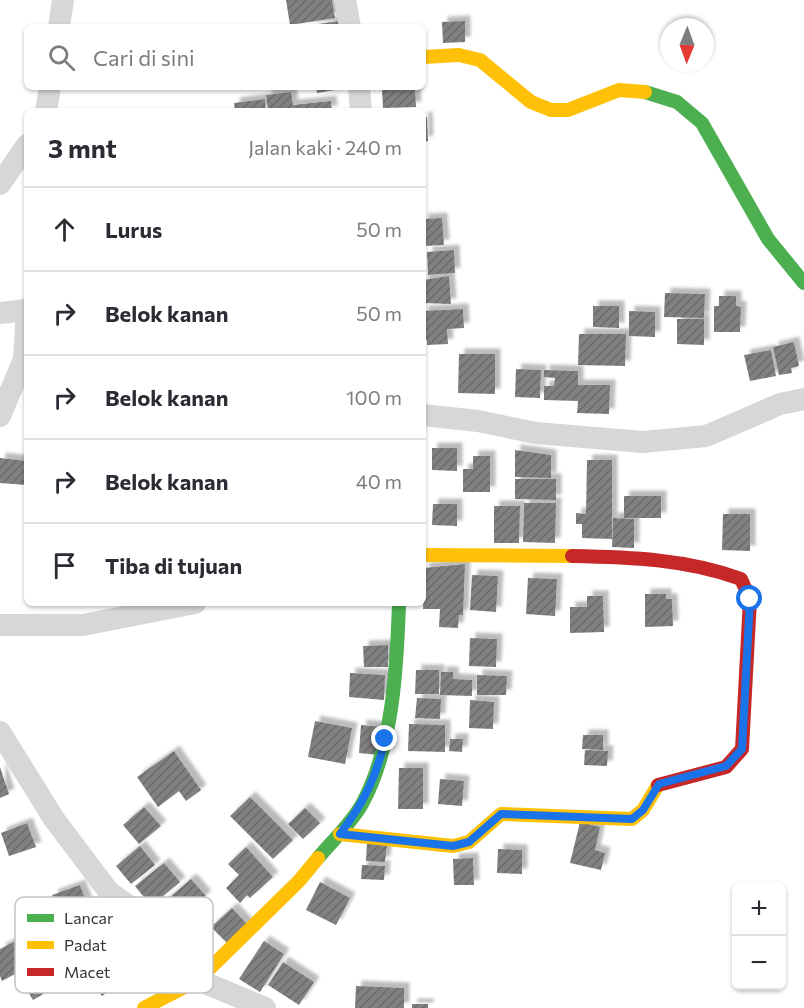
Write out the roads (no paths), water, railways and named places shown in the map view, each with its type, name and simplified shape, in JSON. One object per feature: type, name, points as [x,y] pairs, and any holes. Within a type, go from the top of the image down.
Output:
[{"type":"street","points":[[59,24],[63,0]]},
{"type":"street","points":[[345,0],[349,24]]},
{"type":"street","points":[[426,57],[458,53],[470,55],[480,60],[531,102],[551,110],[568,110],[619,90],[646,92],[677,102],[702,123],[768,239],[804,283]]},
{"type":"street","points":[[46,108],[50,90]]},
{"type":"street","points":[[359,90],[361,108]]},
{"type":"street","points":[[0,184],[24,149]]},
{"type":"street","points":[[0,313],[24,310]]},
{"type":"street","points":[[0,416],[16,385],[24,359]]},
{"type":"street","points":[[426,415],[478,421],[536,433],[643,442],[706,436],[780,404],[804,399]]},
{"type":"street","points":[[340,834],[453,846],[469,842],[501,814],[632,819],[643,810],[659,784],[726,766],[742,749],[750,599],[741,579],[704,566],[645,559],[563,555],[426,555]]},
{"type":"street","points":[[0,625],[83,625],[180,606]]},
{"type":"street","points":[[213,965],[299,881],[361,806],[378,768],[398,642],[399,606]]},
{"type":"street","points":[[0,732],[54,819],[109,892],[116,897]]},
{"type":"street","points":[[213,986],[265,1008]]},
{"type":"street","points":[[144,1008],[173,993]]}]
